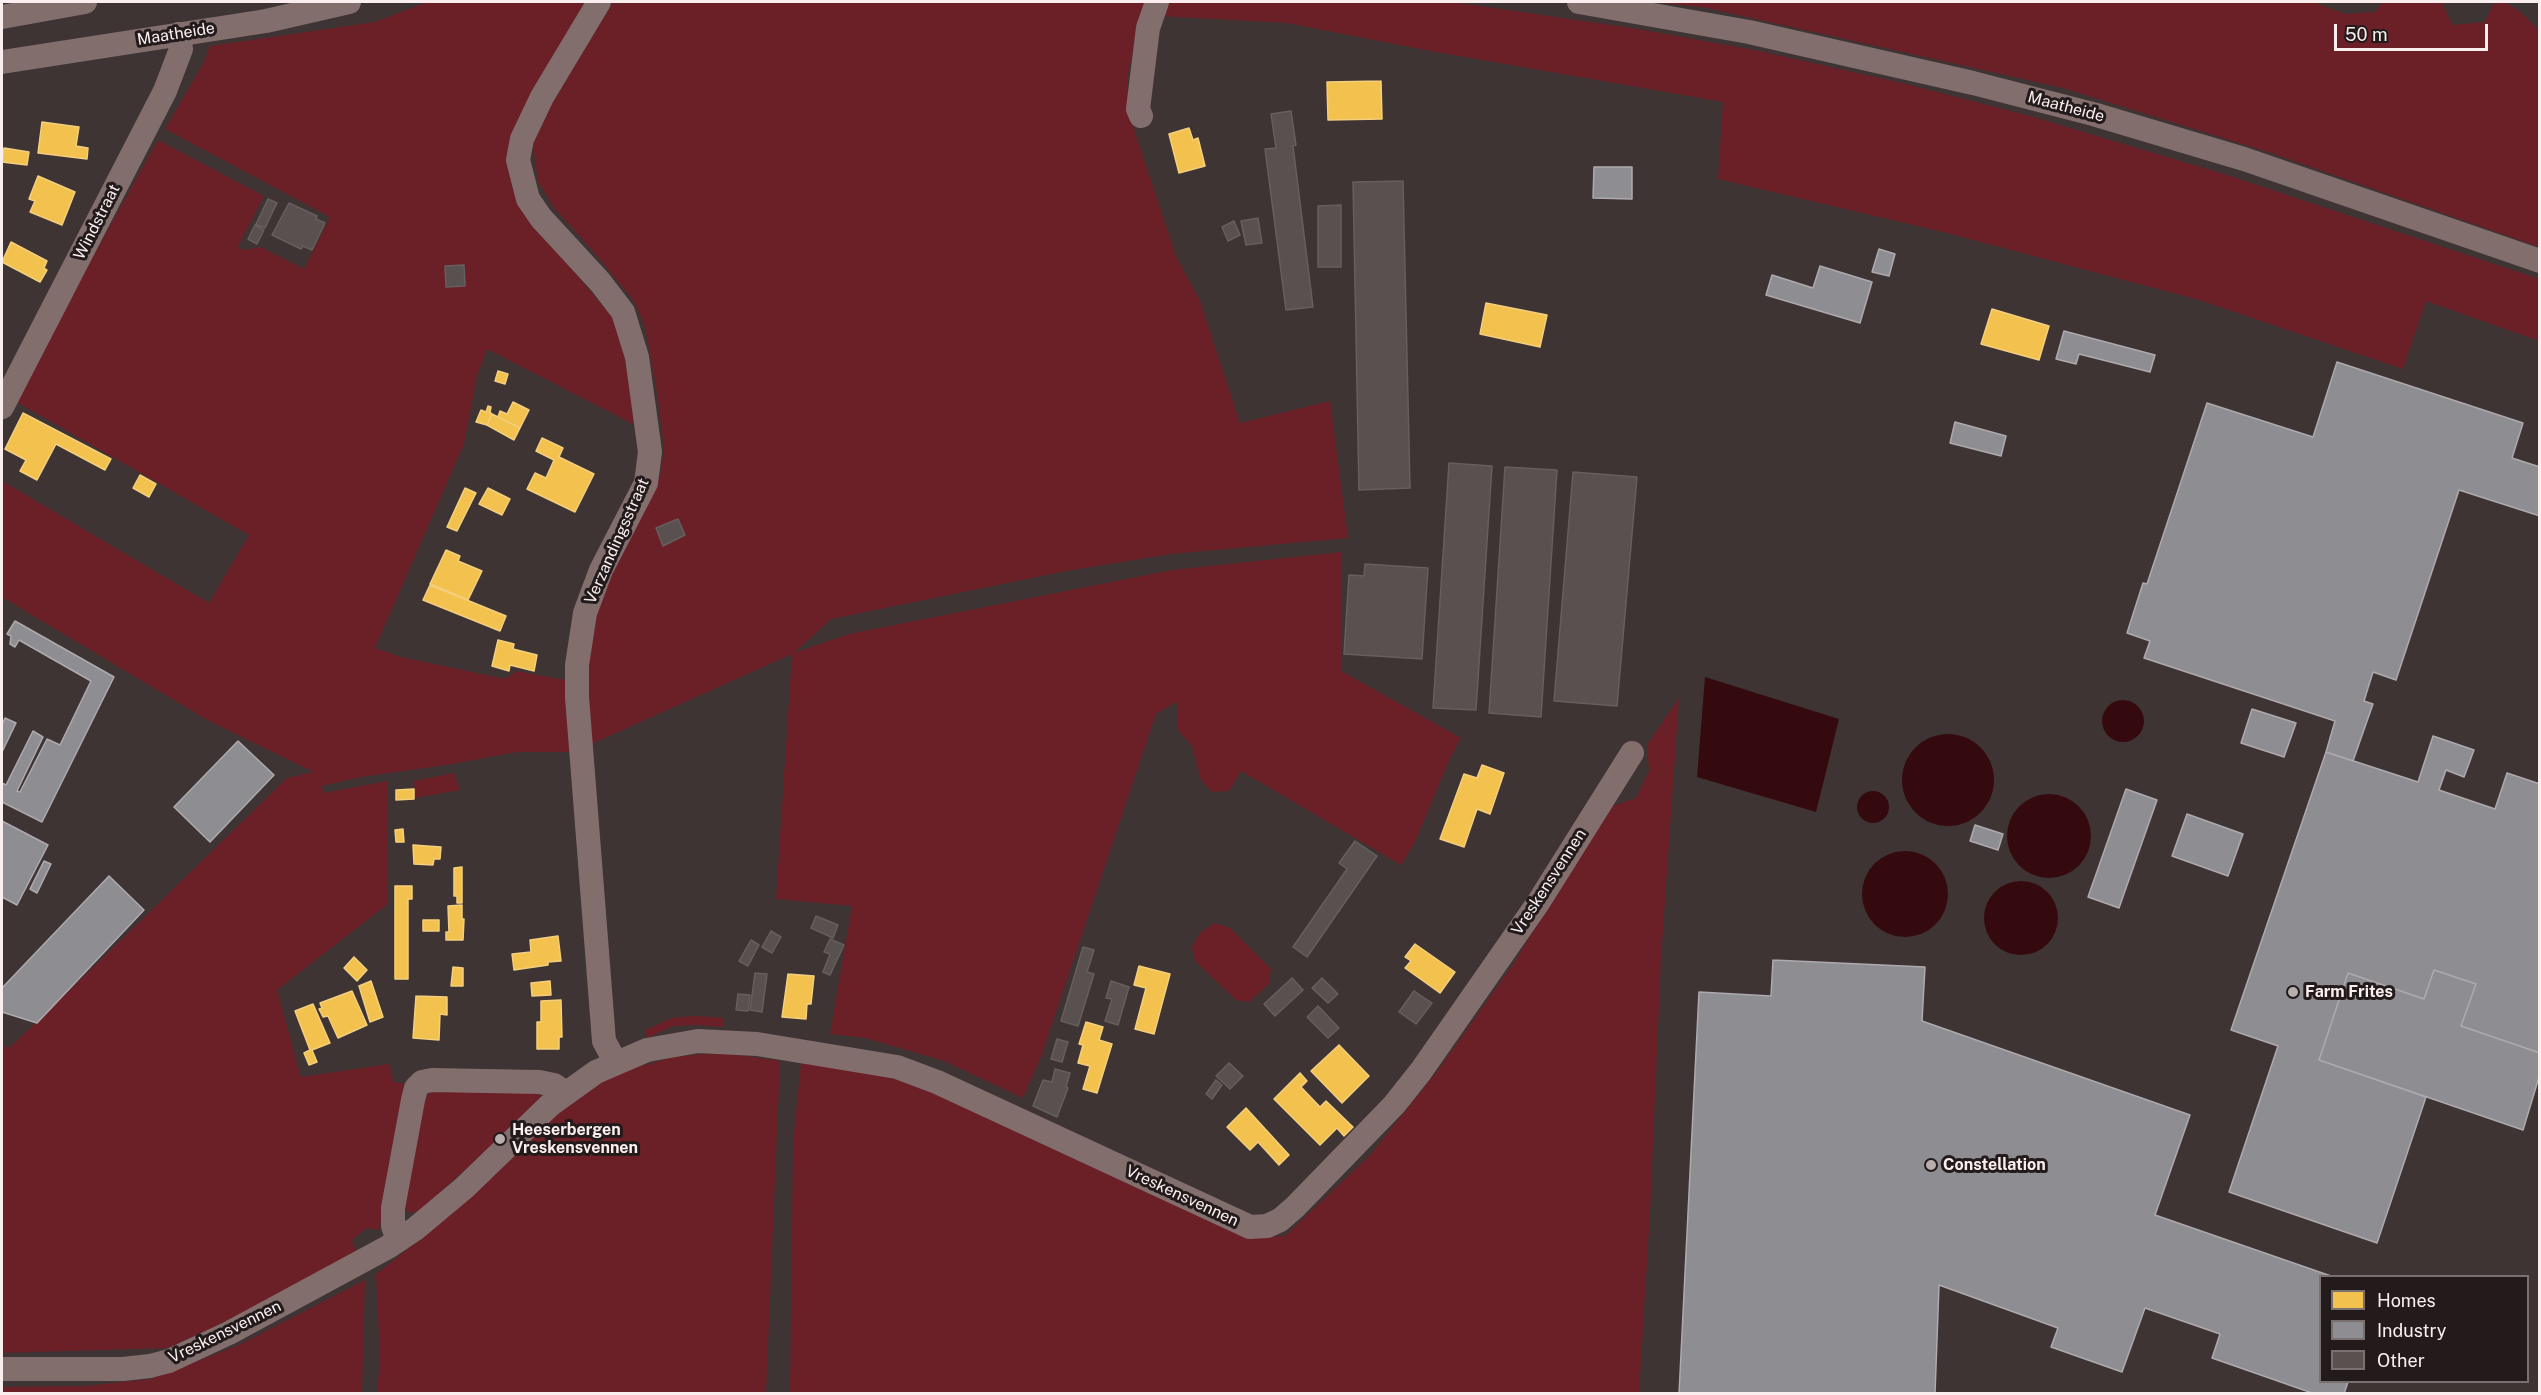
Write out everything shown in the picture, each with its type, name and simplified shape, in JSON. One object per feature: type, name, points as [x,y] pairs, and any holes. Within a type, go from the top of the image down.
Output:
[{"type":"street","points":[[2,17],[85,2]]},
{"type":"street","name":"Maatheide","points":[[2,62],[266,21],[349,2]]},
{"type":"street","name":"Verzandingsstraat","points":[[599,2],[542,97],[522,139],[518,160],[528,199],[541,218],[600,282],[623,312],[637,357],[651,452],[646,483],[601,570],[585,613],[577,665],[577,697],[604,1041],[616,1063]]},
{"type":"street","points":[[1141,116],[1138,109],[1146,40],[1157,2]]},
{"type":"street","name":"Maatheide","points":[[1579,2],[1749,32],[1973,83],[2093,114],[2244,159],[2540,261]]},
{"type":"street","name":"Windstraat","points":[[2,407],[165,92],[181,49],[179,34]]},
{"type":"street","name":"Vreskensvennen","points":[[2,1369],[123,1369],[150,1366],[169,1361],[229,1333],[415,1229],[464,1188],[550,1105],[596,1072],[647,1050],[671,1044],[710,1041],[757,1044],[897,1067],[937,1082],[1250,1227],[1267,1226],[1280,1220],[1295,1207],[1394,1105],[1414,1080],[1538,903],[1632,753]]},
{"type":"street","points":[[398,1240],[393,1226],[393,1208],[413,1100],[416,1088],[422,1082],[432,1080],[539,1082],[554,1085],[566,1093]]},
{"type":"shaded area","points":[[427,2],[589,2],[512,159],[512,187],[523,211],[613,318],[625,349],[637,426],[487,349],[477,376],[464,444],[375,648],[401,657],[505,679],[517,671],[565,680],[571,752],[516,752],[361,777],[322,786],[323,793],[388,781],[388,904],[277,990],[301,1077],[389,1064],[394,1082],[406,1084],[379,1230],[367,1228],[352,1240],[357,1254],[249,1311],[168,1348],[2,1353],[2,1045],[9,1048],[287,778],[314,772],[209,721],[2,597],[2,481],[209,603],[249,535],[13,400],[158,140],[264,196],[238,247],[244,250],[261,247],[304,269],[330,217],[165,129],[204,62],[210,46],[375,22]]},
{"type":"shaded area","points":[[613,2],[1148,2],[1134,46],[1127,79],[1131,120],[1176,256],[1200,301],[1240,423],[1330,401],[1348,538],[1171,554],[1066,571],[831,619],[794,653],[849,634],[1172,570],[1342,552],[1341,671],[1461,738],[1451,756],[1415,842],[1401,865],[1241,771],[1229,791],[1212,792],[1201,780],[1192,746],[1177,729],[1178,701],[1156,714],[1041,1057],[1023,1098],[944,1061],[865,1038],[830,1034],[852,906],[776,899],[792,654],[587,746],[585,679],[591,617],[660,476],[664,449],[657,392],[645,327],[634,301],[555,209],[538,182],[533,144],[553,102]]},
{"type":"shaded area","points":[[1164,2],[1453,2],[1638,29],[1759,51],[1906,84],[2030,116],[2224,174],[2539,279],[2539,341],[2426,301],[2403,369],[2199,300],[1947,233],[1718,179],[1723,102],[1425,50],[1287,23],[1158,16]]},
{"type":"shaded area","points":[[1654,2],[2313,2],[2346,14],[2375,12],[2382,2],[2442,2],[2452,25],[2485,22],[2493,4],[2504,2],[2518,10],[2539,30],[2539,247],[2271,153],[2063,88],[1707,8]]},
{"type":"shaded area","points":[[1705,677],[1839,719],[1816,812],[1697,777]]},
{"type":"shaded area","points":[[1679,698],[1661,958],[1650,1213],[1639,1393],[790,1394],[793,1143],[801,1063],[863,1072],[911,1083],[1247,1237],[1285,1236],[1370,1155],[1438,1070],[1514,963],[1609,807],[1636,798],[1649,771],[1647,745]]},
{"type":"shaded area","points":[[2123,700],[2131,701],[2138,706],[2143,713],[2143,729],[2138,736],[2131,741],[2123,742],[2115,741],[2108,736],[2103,729],[2102,721],[2103,713],[2108,706],[2115,701]]},
{"type":"shaded area","points":[[1948,734],[1966,738],[1980,748],[1990,762],[1994,780],[1990,798],[1980,812],[1966,822],[1948,826],[1930,822],[1916,812],[1906,798],[1902,780],[1906,762],[1916,748],[1930,738]]},
{"type":"shaded area","points":[[454,773],[460,790],[415,798],[414,781]]},
{"type":"shaded area","points":[[1873,791],[1884,796],[1889,807],[1884,818],[1873,823],[1862,818],[1857,807],[1862,796]]},
{"type":"shaded area","points":[[2049,794],[2065,797],[2079,806],[2088,820],[2091,836],[2088,852],[2079,866],[2065,875],[2049,878],[2033,875],[2019,866],[2010,852],[2007,836],[2010,820],[2019,806],[2033,797]]},
{"type":"shaded area","points":[[1905,851],[1929,858],[1941,870],[1948,894],[1941,918],[1929,930],[1905,937],[1881,930],[1869,918],[1862,894],[1869,870],[1881,858]]},
{"type":"shaded area","points":[[2021,881],[2035,884],[2047,892],[2055,904],[2058,918],[2055,932],[2047,944],[2035,952],[2021,955],[2007,952],[1995,944],[1987,932],[1984,918],[1987,904],[1995,892],[2007,884]]},
{"type":"shaded area","points":[[1214,923],[1230,928],[1271,969],[1269,984],[1249,1002],[1236,1000],[1195,961],[1192,947],[1200,933]]},
{"type":"shaded area","points":[[696,1016],[723,1018],[723,1027],[673,1026],[647,1038],[645,1030],[672,1018]]},
{"type":"shaded area","points":[[726,1053],[780,1061],[766,1393],[377,1393],[380,1358],[376,1274],[418,1241],[574,1098],[622,1071],[678,1056]]},
{"type":"shaded area","points":[[430,1091],[539,1091],[542,1101],[419,1211],[409,1213],[404,1207],[424,1102]]},
{"type":"shaded area","points":[[365,1280],[362,1393],[2,1394],[2,1387],[85,1386],[151,1379],[239,1345]]},
{"type":"building: Homes","points":[[1381,81],[1382,119],[1328,120],[1327,82]]},
{"type":"building: Homes","points":[[42,122],[79,127],[76,146],[88,148],[87,159],[38,153]]},
{"type":"building: Homes","points":[[1189,128],[1193,140],[1198,138],[1205,166],[1179,173],[1169,134]]},
{"type":"building: Homes","points":[[4,148],[29,152],[27,165],[2,162]]},
{"type":"building: Homes","points":[[38,176],[75,192],[62,225],[30,212],[35,201],[29,199]]},
{"type":"building: Homes","points":[[11,242],[47,261],[44,268],[47,270],[40,282],[2,262]]},
{"type":"building: Homes","points":[[1486,303],[1547,315],[1540,347],[1480,334]]},
{"type":"building: Homes","points":[[1992,309],[2049,326],[2039,360],[1981,344]]},
{"type":"building: Homes","points":[[498,371],[508,374],[505,384],[495,381]]},
{"type":"building: Homes","points":[[513,402],[529,410],[520,428],[498,417],[500,411],[507,414]]},
{"type":"building: Homes","points":[[488,406],[491,407],[492,414],[487,425],[476,422],[481,410],[486,412]]},
{"type":"building: Homes","points":[[23,413],[111,459],[105,470],[56,444],[37,480],[20,471],[26,460],[5,449]]},
{"type":"building: Homes","points":[[492,414],[520,428],[514,440],[487,425]]},
{"type":"building: Homes","points":[[542,438],[563,448],[559,457],[594,474],[575,512],[527,489],[535,473],[546,478],[554,460],[536,451]]},
{"type":"building: Homes","points":[[140,475],[156,484],[149,497],[133,488]]},
{"type":"building: Homes","points":[[465,488],[476,493],[457,531],[447,527]]},
{"type":"building: Homes","points":[[488,488],[510,499],[502,515],[479,504]]},
{"type":"building: Homes","points":[[446,550],[460,556],[458,561],[482,571],[468,600],[430,584]]},
{"type":"building: Homes","points":[[430,585],[506,616],[500,631],[423,600]]},
{"type":"building: Homes","points":[[498,640],[514,644],[513,649],[537,655],[534,671],[510,665],[509,671],[492,666]]},
{"type":"building: Homes","points":[[1482,765],[1504,773],[1490,814],[1477,809],[1464,847],[1440,839],[1464,774],[1477,778]]},
{"type":"building: Homes","points":[[414,789],[414,799],[396,800],[396,790]]},
{"type":"building: Homes","points":[[403,829],[404,842],[396,842],[395,830]]},
{"type":"building: Homes","points":[[413,845],[441,847],[440,859],[434,859],[433,865],[414,864]]},
{"type":"building: Homes","points":[[462,867],[462,903],[457,903],[457,896],[454,896],[454,868]]},
{"type":"building: Homes","points":[[395,886],[412,886],[412,899],[408,899],[408,979],[395,979]]},
{"type":"building: Homes","points":[[462,905],[463,940],[446,940],[446,932],[449,932],[448,906]]},
{"type":"building: Homes","points":[[423,920],[439,920],[439,931],[423,931]]},
{"type":"building: Homes","points":[[558,936],[561,961],[514,970],[512,954],[531,952],[530,940]]},
{"type":"building: Homes","points":[[1415,944],[1455,972],[1440,993],[1405,968],[1411,961],[1405,957]]},
{"type":"building: Homes","points":[[354,957],[367,970],[357,981],[344,968]]},
{"type":"building: Homes","points":[[1139,966],[1170,974],[1154,1034],[1135,1029],[1146,988],[1134,985]]},
{"type":"building: Homes","points":[[453,967],[463,968],[463,986],[451,986]]},
{"type":"building: Homes","points":[[788,974],[814,976],[811,1004],[807,1004],[806,1019],[782,1017]]},
{"type":"building: Homes","points":[[371,981],[383,1017],[370,1022],[359,986]]},
{"type":"building: Homes","points":[[550,981],[551,995],[532,996],[531,983]]},
{"type":"building: Homes","points":[[352,991],[367,1025],[338,1038],[328,1016],[323,1017],[319,1009],[322,1008],[320,1003]]},
{"type":"building: Homes","points":[[416,996],[447,997],[447,1015],[440,1014],[439,1040],[413,1038]]},
{"type":"building: Homes","points":[[561,1000],[562,1037],[559,1037],[559,1049],[537,1049],[537,1022],[541,1022],[541,1001]]},
{"type":"building: Homes","points":[[313,1004],[330,1043],[312,1050],[317,1062],[309,1065],[304,1053],[310,1050],[295,1011]]},
{"type":"building: Homes","points":[[1086,1022],[1103,1027],[1099,1040],[1112,1044],[1097,1093],[1083,1089],[1090,1066],[1078,1063],[1083,1045],[1079,1044]]},
{"type":"building: Homes","points":[[1339,1045],[1369,1076],[1342,1103],[1311,1071]]},
{"type":"building: Homes","points":[[1300,1073],[1307,1081],[1301,1087],[1320,1107],[1326,1101],[1353,1127],[1344,1136],[1337,1128],[1320,1145],[1274,1099]]},
{"type":"building: Homes","points":[[1246,1108],[1289,1155],[1279,1165],[1258,1142],[1250,1150],[1227,1127]]},
{"type":"building: Industry","points":[[1594,167],[1632,167],[1632,199],[1593,198]]},
{"type":"building: Industry","points":[[1879,249],[1895,254],[1889,276],[1872,272]]},
{"type":"building: Industry","points":[[1820,266],[1872,282],[1860,323],[1766,295],[1772,275],[1813,288]]},
{"type":"building: Industry","points":[[2064,331],[2155,355],[2150,372],[2079,354],[2076,364],[2056,359]]},
{"type":"building: Industry","points":[[2337,362],[2523,423],[2512,458],[2540,467],[2540,516],[2459,490],[2396,680],[2373,672],[2364,701],[2373,704],[2353,761],[2326,752],[2335,721],[2144,658],[2150,641],[2127,633],[2143,583],[2147,584],[2207,403],[2313,437]]},
{"type":"building: Industry","points":[[1955,422],[2006,436],[2001,456],[1950,443]]},
{"type":"building: Industry","points":[[15,621],[114,677],[42,822],[2,802],[2,783],[6,785],[33,731],[43,737],[17,791],[20,792],[47,739],[60,745],[91,681],[19,640],[15,647],[10,644],[11,636],[7,634]]},
{"type":"building: Industry","points":[[2252,709],[2296,723],[2284,757],[2241,743]]},
{"type":"building: Industry","points":[[5,718],[16,723],[2,752],[2,725]]},
{"type":"building: Industry","name":"Farm Frites","points":[[2433,736],[2474,750],[2464,777],[2446,770],[2439,790],[2495,809],[2507,773],[2540,784],[2540,1053],[2461,1026],[2476,984],[2434,970],[2424,999],[2348,973],[2319,1060],[2426,1097],[2377,1243],[2229,1192],[2278,1046],[2231,1030],[2326,752],[2418,782]]},
{"type":"building: Industry","points":[[238,741],[274,775],[210,842],[174,807]]},
{"type":"building: Industry","points":[[2126,789],[2157,800],[2119,908],[2088,897]]},
{"type":"building: Industry","points":[[2187,814],[2243,834],[2228,876],[2172,856]]},
{"type":"building: Industry","points":[[2,821],[48,845],[17,905],[2,897]]},
{"type":"building: Industry","points":[[1975,825],[2003,834],[1998,850],[1970,841]]},
{"type":"building: Industry","points":[[44,861],[51,864],[37,893],[30,889]]},
{"type":"building: Industry","points":[[109,876],[144,910],[37,1023],[2,1012],[2,988]]},
{"type":"building: Industry","name":"Constellation","points":[[1773,960],[1925,967],[1922,1021],[2190,1115],[2155,1215],[2328,1275],[2319,1275],[2319,1383],[2348,1383],[2344,1394],[2315,1394],[2212,1358],[2220,1334],[2145,1308],[2122,1372],[2051,1347],[2058,1328],[1939,1285],[1935,1394],[1679,1394],[1699,992],[1771,996]]},
{"type":"building: Industry","points":[[2434,970],[2476,984],[2461,1026],[2540,1053],[2540,1074],[2523,1130],[2319,1060],[2348,973],[2424,999]]},
{"type":"building: Other","points":[[1291,111],[1296,145],[1293,146],[1313,307],[1286,310],[1265,149],[1276,148],[1271,114]]},
{"type":"building: Other","points":[[1403,181],[1410,488],[1359,490],[1353,182]]},
{"type":"building: Other","points":[[268,199],[277,203],[265,228],[256,224]]},
{"type":"building: Other","points":[[289,203],[317,216],[316,219],[325,223],[312,250],[303,246],[301,249],[272,235]]},
{"type":"building: Other","points":[[1341,205],[1341,267],[1318,267],[1318,206]]},
{"type":"building: Other","points":[[1258,218],[1262,243],[1246,245],[1241,221]]},
{"type":"building: Other","points":[[1234,221],[1240,235],[1228,241],[1222,227]]},
{"type":"building: Other","points":[[255,225],[264,230],[257,244],[248,239]]},
{"type":"building: Other","points":[[464,265],[465,286],[446,287],[445,266]]},
{"type":"building: Other","points":[[1449,463],[1492,466],[1476,710],[1433,708]]},
{"type":"building: Other","points":[[1505,467],[1557,470],[1541,717],[1489,713]]},
{"type":"building: Other","points":[[1573,472],[1637,477],[1617,706],[1554,701]]},
{"type":"building: Other","points":[[678,519],[685,535],[663,546],[656,528]]},
{"type":"building: Other","points":[[1365,564],[1428,568],[1422,659],[1344,654],[1349,575],[1364,576]]},
{"type":"building: Other","points":[[1355,841],[1377,856],[1307,957],[1293,947],[1347,869],[1339,863]]},
{"type":"building: Other","points":[[816,916],[838,925],[833,938],[811,928]]},
{"type":"building: Other","points":[[771,931],[781,937],[772,953],[762,947]]},
{"type":"building: Other","points":[[830,939],[844,945],[830,975],[823,972],[830,954],[824,952]]},
{"type":"building: Other","points":[[751,940],[759,945],[748,966],[739,961]]},
{"type":"building: Other","points":[[1083,947],[1094,950],[1087,972],[1094,974],[1078,1026],[1061,1021]]},
{"type":"building: Other","points":[[755,973],[767,974],[762,1012],[750,1010]]},
{"type":"building: Other","points":[[1292,978],[1303,990],[1275,1016],[1264,1004]]},
{"type":"building: Other","points":[[1322,978],[1338,994],[1328,1003],[1312,988]]},
{"type":"building: Other","points":[[1111,981],[1129,987],[1118,1025],[1105,1021],[1112,999],[1106,998]]},
{"type":"building: Other","points":[[1414,991],[1432,1003],[1416,1024],[1399,1012]]},
{"type":"building: Other","points":[[738,994],[750,995],[748,1011],[736,1010]]},
{"type":"building: Other","points":[[1318,1006],[1339,1028],[1328,1038],[1307,1017]]},
{"type":"building: Other","points":[[1057,1039],[1068,1042],[1062,1062],[1051,1059]]},
{"type":"building: Other","points":[[1229,1063],[1243,1076],[1230,1089],[1216,1076]]},
{"type":"building: Other","points":[[1055,1069],[1070,1073],[1066,1087],[1068,1088],[1057,1117],[1033,1106],[1043,1080],[1052,1082]]},
{"type":"building: Other","points":[[1216,1080],[1222,1085],[1212,1099],[1206,1094]]},
{"type":"place","name":"Farm Frites","points":[[2293,992]]},
{"type":"place","name":"Heeserbergen Vreskensvennen","points":[[500,1139]]},
{"type":"place","name":"Constellation","points":[[1931,1165]]}]
